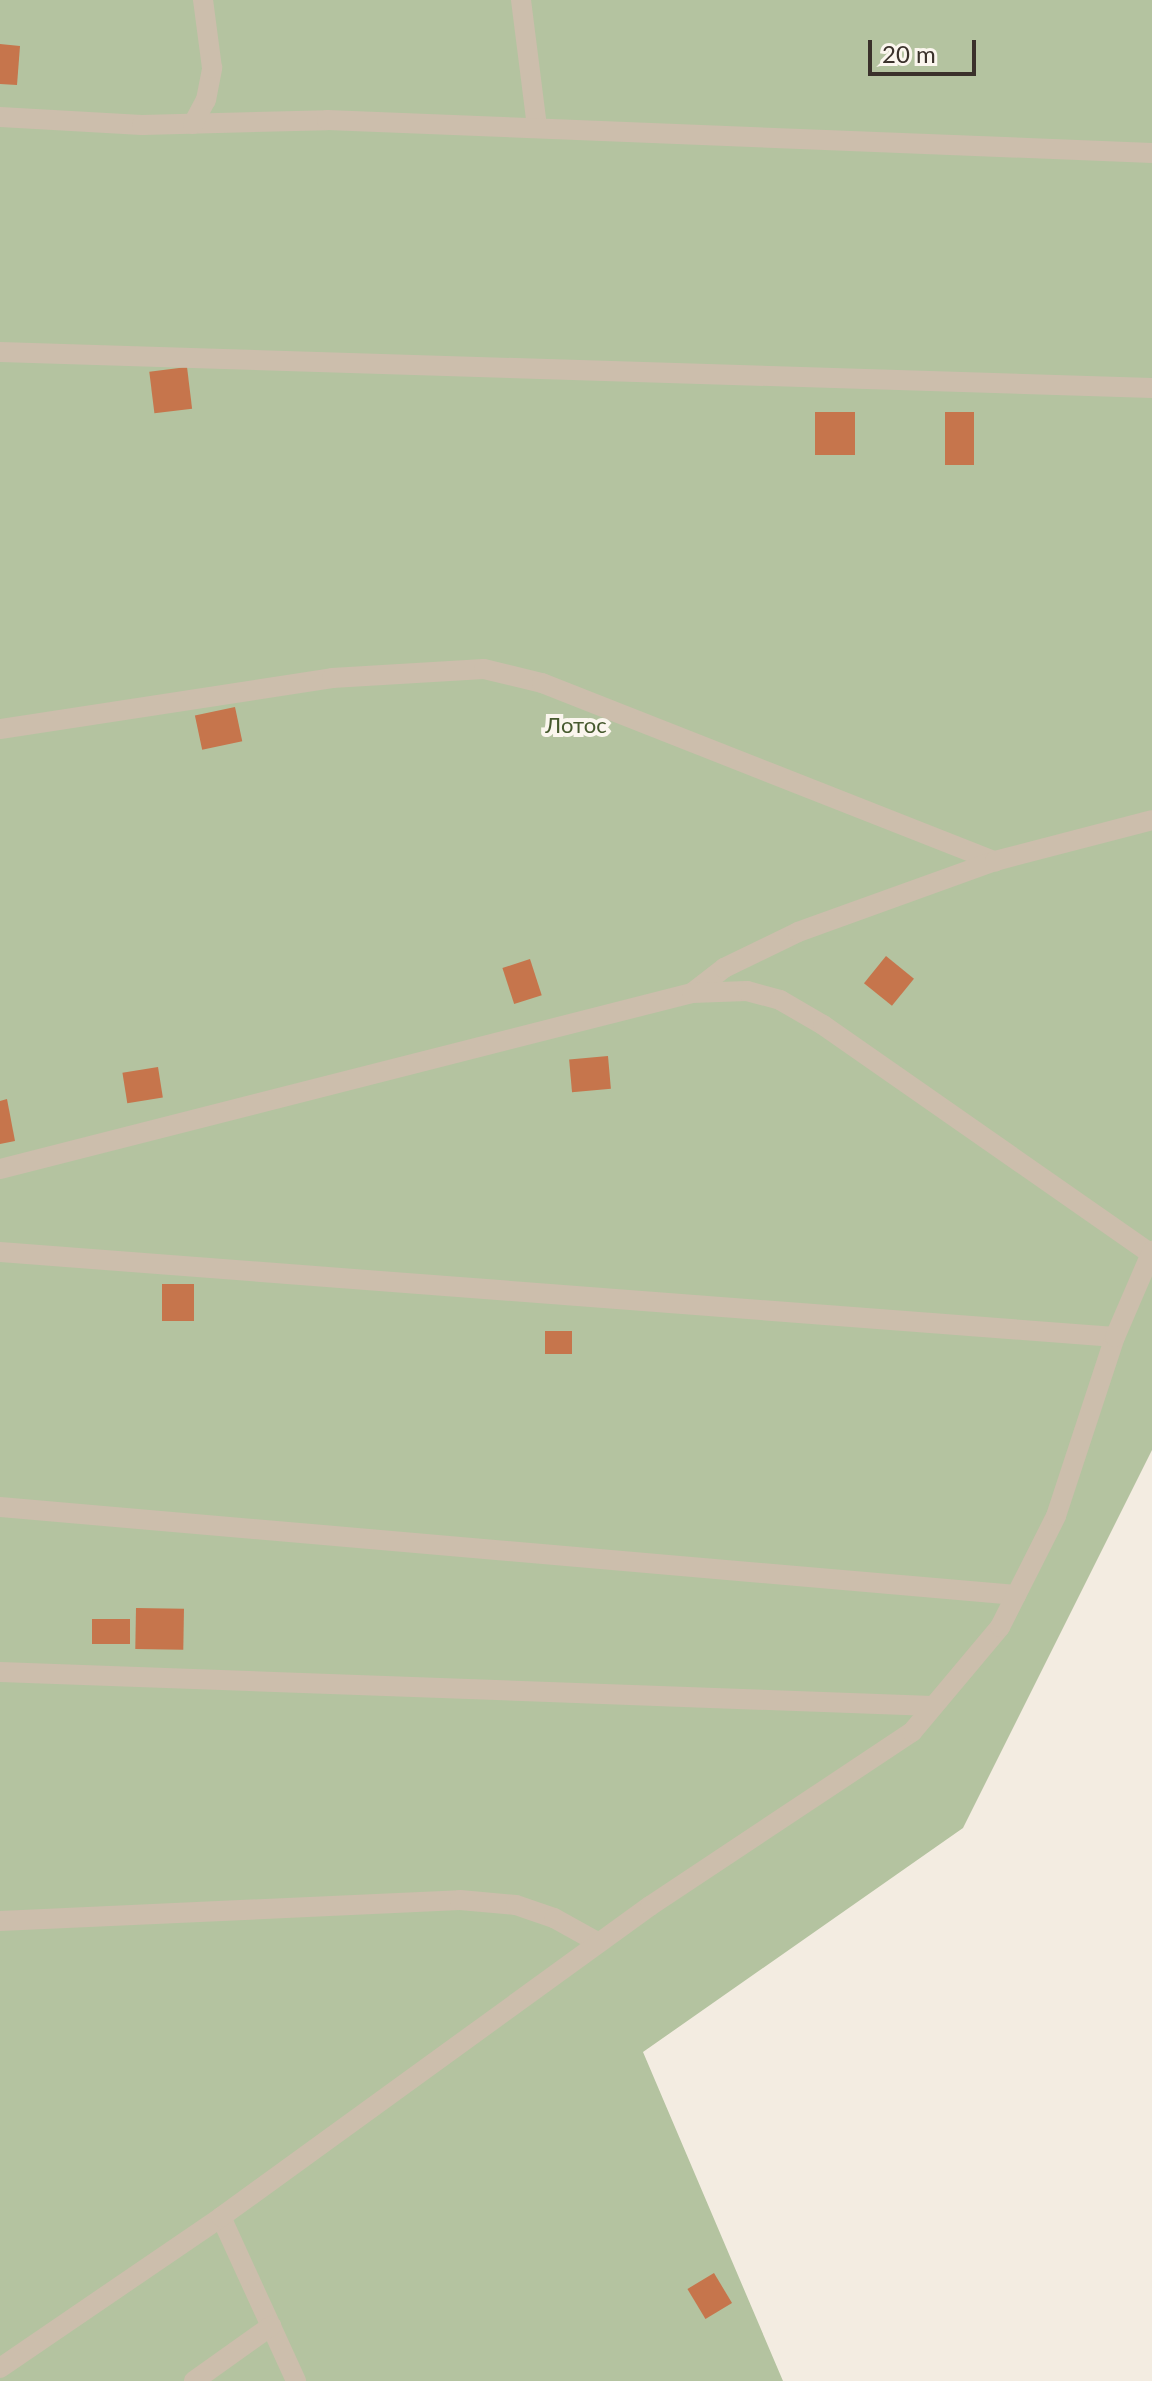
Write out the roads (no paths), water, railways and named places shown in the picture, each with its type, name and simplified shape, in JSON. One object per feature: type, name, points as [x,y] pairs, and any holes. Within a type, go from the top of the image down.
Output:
[{"type":"lane","points":[[193,124],[206,100],[212,68],[203,0]]},
{"type":"lane","points":[[521,0],[537,127]]},
{"type":"lane","points":[[0,117],[193,124],[327,120],[1152,153]]},
{"type":"lane","points":[[0,352],[1152,388]]},
{"type":"lane","points":[[0,729],[332,678],[484,669],[542,683],[995,861]]},
{"type":"lane","points":[[692,993],[724,968],[798,932],[995,861],[1152,820]]},
{"type":"lane","points":[[0,1169],[692,993],[747,991],[780,1000],[1151,1252],[1115,1337],[1056,1516],[1000,1627],[912,1732],[599,1943],[221,2217],[0,2368]]},
{"type":"lane","points":[[0,1252],[1115,1337]]},
{"type":"lane","points":[[0,1507],[1016,1595]]},
{"type":"lane","points":[[0,1672],[932,1706]]},
{"type":"lane","points":[[0,1921],[460,1900],[516,1905],[554,1918],[599,1943]]},
{"type":"lane","points":[[221,2217],[296,2381]]},
{"type":"lane","points":[[194,2381],[271,2326]]},
{"type":"park label","name":"Лотос","points":[[576,725]]}]
